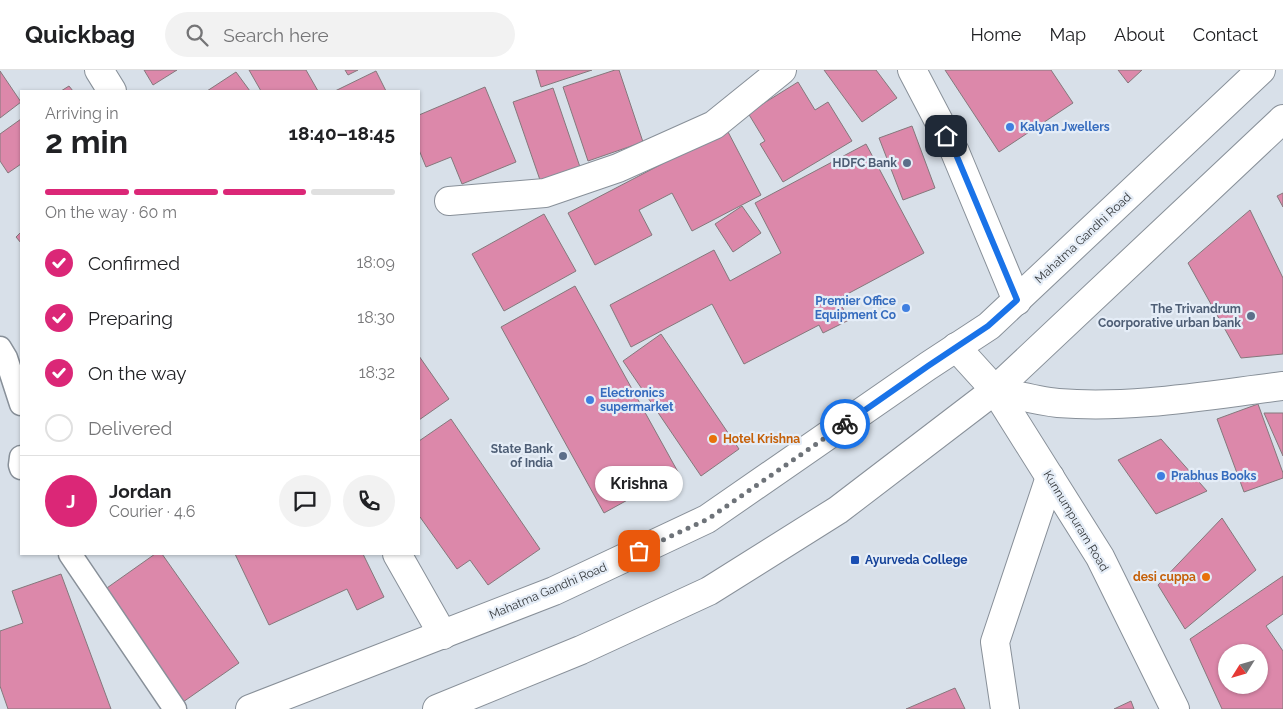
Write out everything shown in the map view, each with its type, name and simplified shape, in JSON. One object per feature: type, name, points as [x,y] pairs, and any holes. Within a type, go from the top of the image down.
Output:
[{"type":"main road","points":[[99,70],[111,90]]},
{"type":"main road","points":[[449,201],[545,193],[618,168],[714,125],[782,70]]},
{"type":"main road","points":[[912,70],[955,152],[1017,300]]},
{"type":"main road","name":"Mahatma Gandhi Road","points":[[250,709],[554,591],[708,519],[988,326],[1261,70]]},
{"type":"main road","points":[[438,709],[581,650],[709,591],[838,510],[995,390],[1283,119]]},
{"type":"main road","name":"Kunnumpuram Road","points":[[956,348],[995,390],[1100,557],[1175,709]]},
{"type":"main road","points":[[995,390],[1058,403],[1102,403],[1167,401],[1283,386]]},
{"type":"main road","points":[[1005,709],[995,642],[1050,477]]},
{"type":"main road","points":[[397,555],[443,635]]},
{"type":"lane","points":[[0,348],[6,358],[20,401]]},
{"type":"lane","points":[[71,555],[175,709]]},
{"type":"building","points":[[144,70],[177,70],[153,85]]},
{"type":"building","points":[[249,70],[306,70],[317,90],[260,90]]},
{"type":"building","points":[[345,70],[358,70],[348,75]]},
{"type":"building","points":[[536,70],[592,70],[541,87]]},
{"type":"building","points":[[619,70],[643,142],[588,161],[563,87]]},
{"type":"building","points":[[824,70],[876,70],[897,98],[862,122]]},
{"type":"building","name":"Kalyan Jwellers","points":[[945,70],[1051,70],[1073,103],[999,152]]},
{"type":"building","points":[[1118,70],[1142,70],[1128,83]]},
{"type":"building","points":[[0,71],[20,103],[0,118]]},
{"type":"building","points":[[376,71],[386,90],[337,90]]},
{"type":"building","points":[[236,72],[249,90],[209,90]]},
{"type":"building","points":[[798,82],[815,110],[828,102],[852,141],[783,182],[760,144],[765,141],[748,113]]},
{"type":"building","points":[[69,86],[72,90],[63,90]]},
{"type":"building","points":[[485,87],[516,162],[462,184],[451,157],[426,167],[420,152],[420,115]]},
{"type":"building","points":[[553,88],[580,167],[540,180],[513,102]]},
{"type":"building","points":[[20,120],[20,165],[8,173],[0,161],[0,134]]},
{"type":"building","name":"HDFC Bank","points":[[912,126],[935,188],[903,200],[879,138]]},
{"type":"building","points":[[727,130],[761,195],[692,231],[672,193],[639,210],[652,235],[595,265],[568,213]]},
{"type":"building","points":[[866,144],[924,253],[838,299],[849,320],[823,333],[819,325],[744,364],[712,304],[631,347],[610,305],[714,250],[730,281],[781,253],[755,203]]},
{"type":"building","points":[[1283,193],[1283,207],[1277,196]]},
{"type":"building","points":[[742,206],[761,233],[733,252],[715,224]]},
{"type":"building","name":"The Trivandrum Coorporative urban bank","points":[[1250,210],[1283,278],[1283,354],[1241,358],[1188,263]]},
{"type":"building","points":[[544,214],[576,271],[504,311],[472,254]]},
{"type":"building","points":[[20,233],[20,242],[16,237]]},
{"type":"building","name":"Electronics supermarket","points":[[575,286],[678,472],[604,513],[501,327]]},
{"type":"building","points":[[661,334],[739,449],[701,476],[623,361]]},
{"type":"building","points":[[420,357],[449,399],[420,419]]},
{"type":"building","points":[[1258,404],[1283,473],[1283,478],[1244,492],[1217,419]]},
{"type":"building","points":[[1264,413],[1283,413],[1283,456]]},
{"type":"building","points":[[451,419],[540,549],[488,585],[470,560],[457,569],[420,517],[420,440]]},
{"type":"building","name":"Prabhus Books","points":[[1161,439],[1207,491],[1156,514],[1118,460]]},
{"type":"building","name":"desi cuppa","points":[[1222,518],[1256,570],[1185,629],[1158,585]]},
{"type":"building","points":[[154,555],[163,555],[239,663],[183,702],[104,590]]},
{"type":"building","points":[[235,555],[363,555],[384,597],[357,610],[347,589],[269,625]]},
{"type":"building","points":[[61,574],[111,709],[8,709],[0,686],[0,631],[23,623],[12,591]]},
{"type":"building","points":[[1283,576],[1283,614],[1266,626],[1283,651],[1283,709],[1222,709],[1190,639]]},
{"type":"building","points":[[955,688],[965,709],[906,709]]},
{"type":"building","points":[[1131,701],[1134,709],[1114,709]]},
{"type":"way so far","points":[[639,551],[708,519],[845,424]]},
{"type":"place","name":"Kalyan Jwellers","points":[[1010,127]]},
{"type":"place","name":"HDFC Bank","points":[[907,163]]},
{"type":"place","name":"Premier Office Equipment Co","points":[[906,308]]},
{"type":"place","name":"The Trivandrum Coorporative urban bank","points":[[1251,316]]},
{"type":"place","name":"Electronics supermarket","points":[[590,400]]},
{"type":"place","name":"Hotel Krishna","points":[[713,439]]},
{"type":"place","name":"State Bank of India","points":[[563,456]]},
{"type":"place","name":"Prabhus Books","points":[[1161,476]]},
{"type":"place","name":"Krishna","points":[[639,551]]},
{"type":"place","name":"Ayurveda College","points":[[855,560]]},
{"type":"place","name":"desi cuppa","points":[[1206,577]]},
{"type":"route","points":[[845,424],[988,326],[1017,300],[955,152],[946,136]]}]
